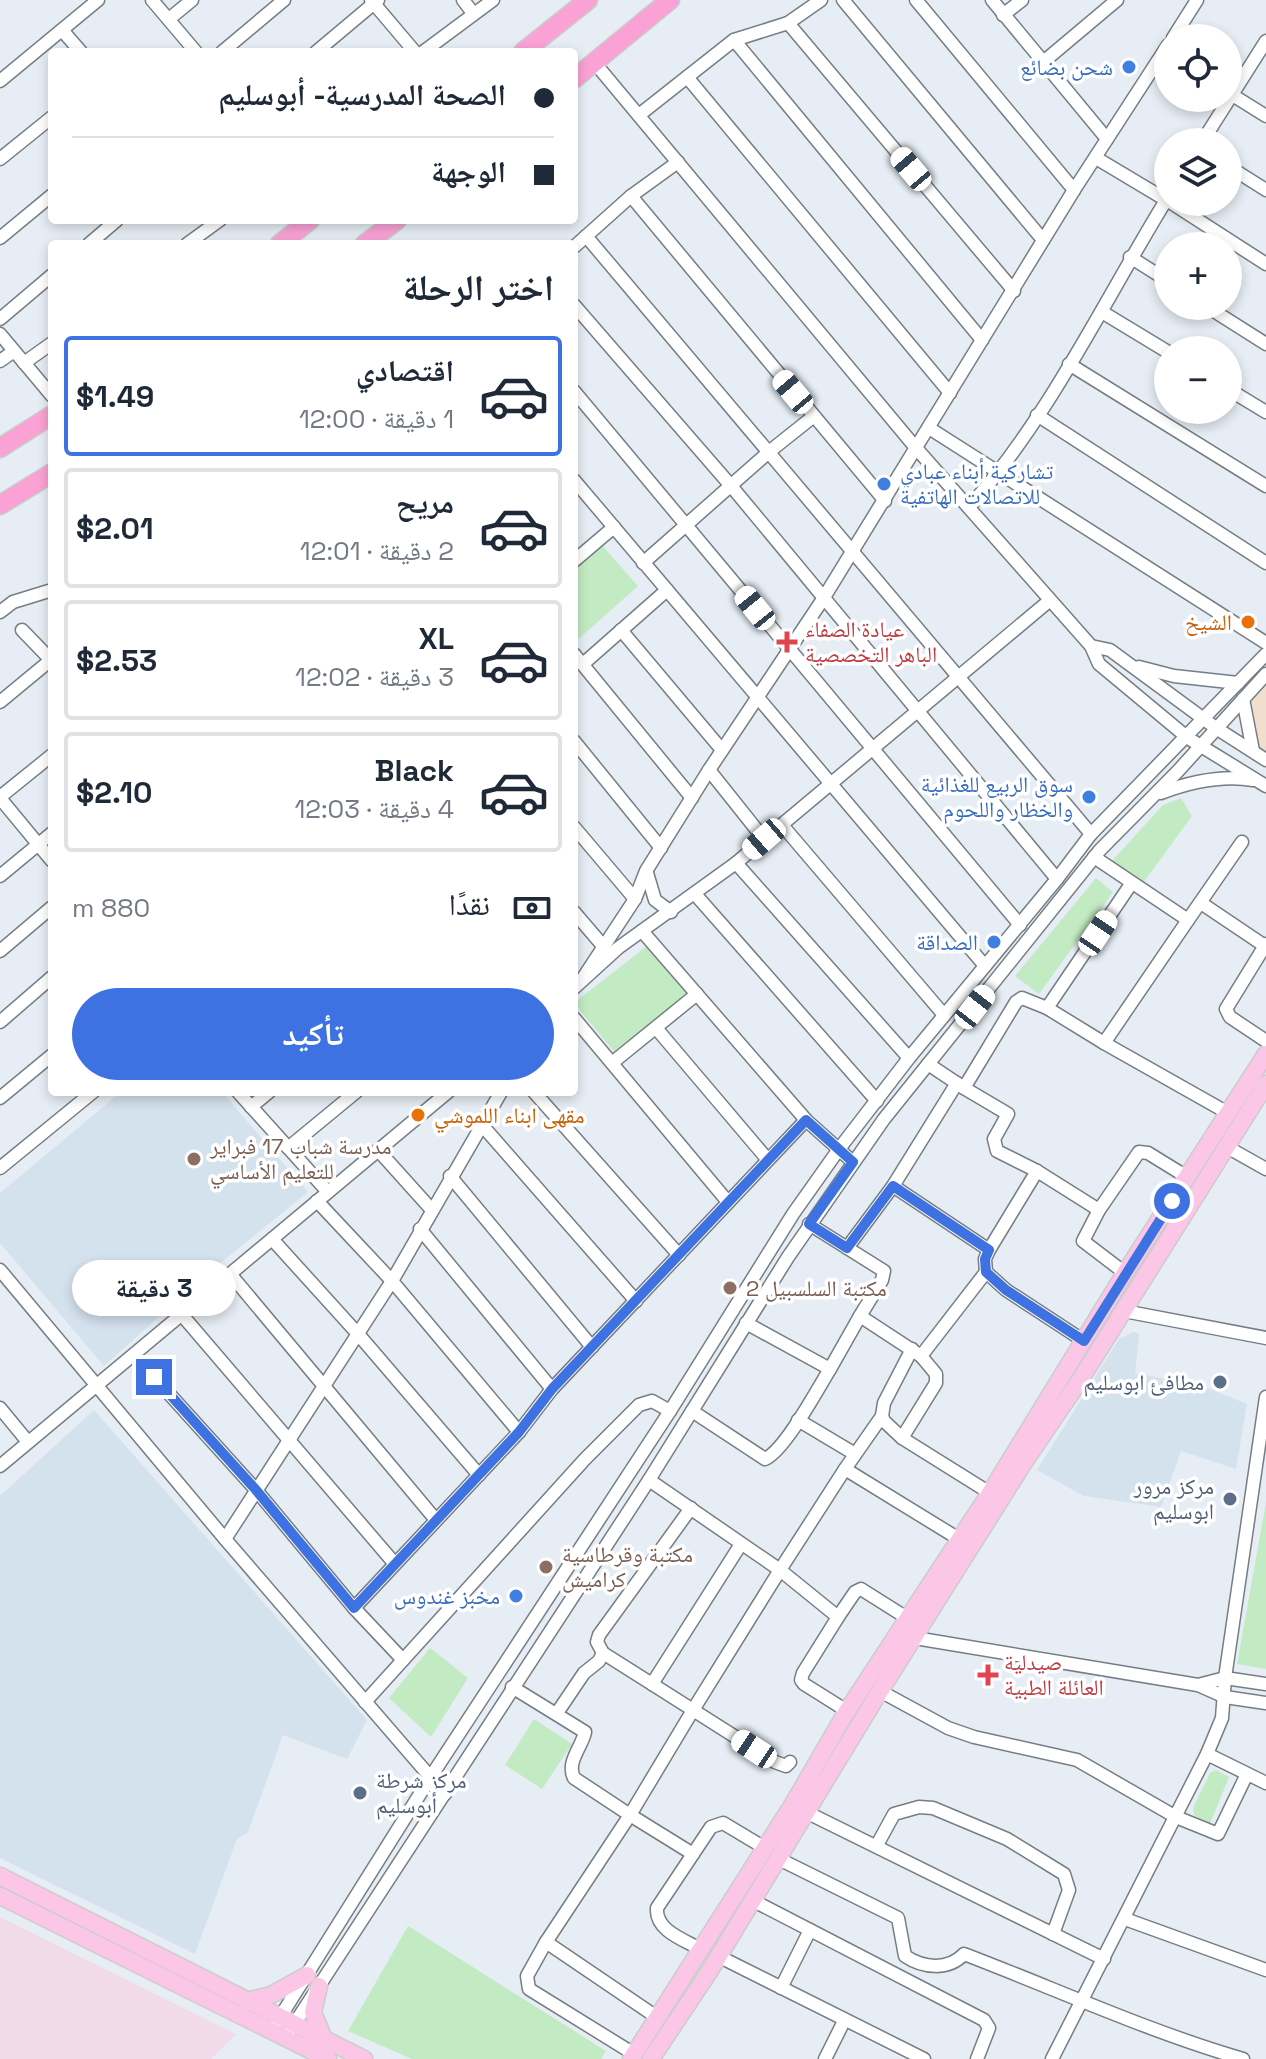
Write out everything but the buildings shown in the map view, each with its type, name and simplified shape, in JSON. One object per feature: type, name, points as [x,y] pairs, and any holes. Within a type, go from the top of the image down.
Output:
[{"type":"highway","points":[[528,48],[588,0]]},
{"type":"highway","points":[[578,76],[670,0]]},
{"type":"highway","points":[[285,240],[305,224]]},
{"type":"highway","points":[[370,240],[392,224]]},
{"type":"highway","points":[[0,448],[48,418]]},
{"type":"highway","points":[[0,505],[48,475]]},
{"type":"main road","points":[[632,2057],[658,2018],[752,1900],[771,1853],[806,1812],[847,1711],[990,1493],[1075,1373],[1124,1311],[1227,1147],[1266,1054]]},
{"type":"main road","points":[[651,2059],[706,1960],[822,1770],[915,1638],[1023,1464],[1075,1373],[1084,1341],[1125,1273],[1228,1113],[1266,1084]]},
{"type":"main road","points":[[0,1876],[247,2001],[328,2059]]},
{"type":"main road","points":[[0,1896],[283,2028],[324,2039],[364,2059]]},
{"type":"main road","points":[[247,2001],[313,1980],[313,2012],[324,2039]]},
{"type":"street","points":[[0,81],[98,0]]},
{"type":"street","points":[[152,0],[193,48]]},
{"type":"street","points":[[169,19],[192,0]]},
{"type":"street","points":[[227,48],[284,0]]},
{"type":"street","points":[[463,0],[473,13]]},
{"type":"street","points":[[428,48],[493,0]]},
{"type":"street","points":[[639,115],[734,40],[788,23],[821,0]]},
{"type":"street","points":[[843,0],[1043,240]]},
{"type":"street","points":[[916,0],[1074,190]]},
{"type":"street","points":[[992,0],[1107,139]]},
{"type":"street","points":[[1003,15],[1022,0]]},
{"type":"street","points":[[1042,63],[1117,0]]},
{"type":"street","points":[[1182,24],[1197,0]]},
{"type":"street","points":[[321,48],[374,1],[412,48]]},
{"type":"street","points":[[788,23],[1014,291]]},
{"type":"street","points":[[62,30],[78,48]]},
{"type":"street","points":[[734,40],[982,340]]},
{"type":"street","points":[[1242,83],[1265,46]]},
{"type":"street","points":[[594,62],[916,448],[1091,646],[1099,664],[1188,738],[1261,783]]},
{"type":"street","points":[[578,984],[635,899],[646,871],[709,770],[885,501],[1043,240],[1154,67]]},
{"type":"street","points":[[687,77],[950,393]]},
{"type":"street","points":[[1242,101],[1266,116]]},
{"type":"street","points":[[0,159],[48,120]]},
{"type":"street","points":[[1096,158],[1154,192]]},
{"type":"street","points":[[578,243],[631,196],[678,162]]},
{"type":"street","points":[[1242,175],[1266,190]]},
{"type":"street","points":[[631,196],[885,501]]},
{"type":"street","points":[[0,238],[48,198]]},
{"type":"street","points":[[969,507],[999,474],[1102,312],[1130,257],[1157,216]]},
{"type":"street","points":[[1192,216],[1266,264]]},
{"type":"street","points":[[94,240],[112,224]]},
{"type":"street","points":[[192,240],[214,224]]},
{"type":"street","points":[[586,236],[1091,834]]},
{"type":"street","points":[[1130,257],[1154,272]]},
{"type":"street","points":[[0,319],[48,278]]},
{"type":"street","points":[[578,310],[732,487],[1057,879]]},
{"type":"street","points":[[1102,312],[1154,344]]},
{"type":"street","points":[[1228,320],[1266,344]]},
{"type":"street","points":[[0,334],[48,391]]},
{"type":"street","points":[[24,363],[48,346]]},
{"type":"street","points":[[0,361],[14,351]]},
{"type":"street","points":[[1069,364],[1266,486]]},
{"type":"street","points":[[578,396],[1020,925]]},
{"type":"street","points":[[1242,397],[1266,412]]},
{"type":"street","points":[[1037,415],[1266,563]]},
{"type":"street","points":[[643,563],[814,416]]},
{"type":"street","points":[[929,428],[1266,643]]},
{"type":"street","points":[[32,485],[48,483]]},
{"type":"street","points":[[578,485],[985,966]]},
{"type":"street","points":[[578,558],[614,527]]},
{"type":"street","points":[[667,590],[621,630],[578,659],[692,798]]},
{"type":"street","points":[[0,612],[13,602],[48,591]]},
{"type":"street","points":[[578,984],[642,931],[736,863],[1049,601]]},
{"type":"street","points":[[22,630],[48,656]]},
{"type":"street","points":[[621,630],[722,750]]},
{"type":"street","points":[[1091,646],[1110,650],[1216,728],[1266,760]]},
{"type":"street","points":[[283,2028],[430,1778],[670,1411],[786,1225],[839,1149],[1091,834],[1188,738],[1266,654]]},
{"type":"street","points":[[1,698],[48,663]]},
{"type":"street","points":[[1133,666],[1174,676],[1238,683]]},
{"type":"street","points":[[313,1980],[445,1794],[649,1480],[809,1224],[853,1162],[1094,857],[1266,674]]},
{"type":"street","points":[[1243,699],[1253,751]]},
{"type":"street","points":[[578,746],[661,848]]},
{"type":"street","points":[[48,758],[0,797],[48,857]]},
{"type":"street","points":[[709,770],[764,839]]},
{"type":"street","points":[[1154,796],[1199,781],[1239,778],[1261,783]]},
{"type":"street","points":[[782,825],[944,1015]]},
{"type":"street","points":[[578,832],[635,899]]},
{"type":"street","points":[[0,876],[48,836]]},
{"type":"street","points":[[1104,1043],[1242,842]]},
{"type":"street","points":[[1094,857],[1188,920]]},
{"type":"street","points":[[736,863],[909,1058]]},
{"type":"street","points":[[646,871],[655,900],[671,912]]},
{"type":"street","points":[[1047,1008],[1131,884]]},
{"type":"street","points":[[695,894],[877,1101]]},
{"type":"street","points":[[1201,903],[1265,945],[1226,1009],[1230,1017],[1266,1041]]},
{"type":"street","points":[[0,951],[48,910]]},
{"type":"street","points":[[578,917],[604,947]]},
{"type":"street","points":[[642,931],[806,1120],[853,1162]]},
{"type":"street","points":[[0,1022],[48,980]]},
{"type":"street","points":[[612,1063],[697,994]]},
{"type":"street","points":[[847,1248],[893,1186],[1016,1002],[1022,998],[1047,1008],[1228,1113]]},
{"type":"street","points":[[578,1023],[728,1202]]},
{"type":"street","points":[[656,1028],[768,1160]]},
{"type":"street","points":[[0,1098],[48,1058]]},
{"type":"street","points":[[928,1064],[1008,1114],[994,1139],[997,1151],[1037,1171],[1099,1210]]},
{"type":"street","points":[[0,1168],[88,1096]]},
{"type":"street","points":[[241,1096],[328,1192]]},
{"type":"street","points":[[251,1107],[264,1096]]},
{"type":"street","points":[[288,1148],[351,1096]]},
{"type":"street","points":[[0,1466],[443,1096]]},
{"type":"street","points":[[225,1539],[392,1281],[498,1096]]},
{"type":"street","points":[[538,1096],[679,1255]]},
{"type":"street","points":[[354,1608],[519,1432],[552,1389],[806,1120]]},
{"type":"street","points":[[481,1124],[636,1301]]},
{"type":"street","points":[[1227,1147],[1266,1169]]},
{"type":"street","points":[[378,1150],[431,1209]]},
{"type":"street","points":[[1125,1273],[1083,1241],[1099,1210],[1139,1152],[1148,1153],[1187,1177]]},
{"type":"street","points":[[1037,1171],[989,1250],[985,1259],[986,1272],[1006,1290],[1084,1341]]},
{"type":"street","points":[[450,1176],[592,1347]]},
{"type":"street","points":[[893,1186],[989,1250]]},
{"type":"street","points":[[317,1201],[392,1281],[519,1432]]},
{"type":"street","points":[[692,1411],[765,1459],[773,1454],[798,1420],[830,1369],[882,1280],[884,1271],[809,1224]]},
{"type":"street","points":[[420,1229],[552,1389]]},
{"type":"street","points":[[272,1239],[479,1475]]},
{"type":"street","points":[[0,1270],[225,1539],[445,1794]]},
{"type":"street","points":[[632,2057],[529,1989],[527,1976],[780,1570],[882,1416],[884,1403],[916,1352],[986,1272]]},
{"type":"street","points":[[231,1275],[436,1520]]},
{"type":"street","points":[[1124,1311],[1266,1338]]},
{"type":"street","points":[[182,1315],[395,1564]]},
{"type":"street","points":[[860,1316],[916,1352],[936,1374],[936,1383],[902,1438]]},
{"type":"street","points":[[746,1323],[830,1369]]},
{"type":"street","points":[[134,1355],[403,1660]]},
{"type":"street","points":[[1052,2059],[1176,1817],[1222,1718],[1225,1678],[1266,1397]]},
{"type":"street","points":[[365,1702],[585,1459],[639,1405],[652,1401],[670,1411]]},
{"type":"street","points":[[0,1408],[28,1442]]},
{"type":"street","points":[[882,1416],[902,1438],[990,1493]]},
{"type":"street","points":[[798,1420],[855,1454]]},
{"type":"street","points":[[845,1469],[959,1539]]},
{"type":"street","points":[[649,1480],[780,1570],[838,1617]]},
{"type":"street","points":[[691,1508],[599,1635],[599,1648],[775,1762],[786,1766],[790,1762]]},
{"type":"street","points":[[652,1684],[741,1544]]},
{"type":"street","points":[[847,1711],[801,1680],[838,1617],[855,1592],[861,1589],[907,1618]]},
{"type":"street","points":[[549,1595],[566,1605]]},
{"type":"street","points":[[915,1638],[1198,1685],[1225,1697],[1266,1703]]},
{"type":"street","points":[[557,1713],[584,1673],[599,1661],[603,1653]]},
{"type":"street","points":[[1198,1685],[1225,1678],[1266,1684]]},
{"type":"street","points":[[512,1687],[585,1732],[572,1764],[574,1778],[693,1854]]},
{"type":"street","points":[[880,1691],[948,1728],[974,1737],[1077,1760],[1176,1817],[1218,1834],[1247,1774]]},
{"type":"street","points":[[1207,1754],[1266,1783]]},
{"type":"street","points":[[877,1845],[894,1814],[919,1807],[933,1808],[1007,1839],[1064,1874],[1069,1890],[1053,1934]]},
{"type":"street","points":[[806,1812],[1104,1959]]},
{"type":"street","points":[[924,2059],[781,1988],[706,1960],[662,1926],[656,1915],[657,1908],[711,1827],[716,1823],[729,1826],[771,1853],[898,1918],[905,1956],[911,1960],[937,1967],[950,1965],[964,1954],[1082,1999],[1145,2027],[1243,2059]]},
{"type":"street","points":[[752,1900],[984,2020],[989,2028],[977,2059]]},
{"type":"street","points":[[1125,1919],[1266,1970]]},
{"type":"street","points":[[781,1988],[810,1930]]},
{"type":"street","points":[[546,1942],[658,2018]]},
{"type":"street","points":[[825,2059],[844,2021]]},
{"type":"shaded area","points":[[1266,683],[1266,753],[1256,746],[1247,703]]},
{"type":"shaded area","points":[[116,1096],[225,1096],[308,1192],[207,1274],[104,1366],[0,1243],[0,1193]]},
{"type":"shaded area","points":[[1133,1332],[1139,1334],[1135,1373],[1205,1387],[1247,1404],[1236,1469],[1181,1451],[1161,1507],[1084,1496],[1037,1470],[1119,1339]]},
{"type":"shaded area","points":[[94,1410],[367,1720],[347,1759],[283,1735],[248,1832],[237,1839],[195,1954],[0,1858],[0,1496]]},
{"type":"shaded area","points":[[0,1917],[236,2034],[211,2059],[0,2059]]},
{"type":"green space","points":[[601,544],[638,586],[578,639],[578,564]]},
{"type":"green space","points":[[1181,798],[1192,816],[1143,883],[1112,861],[1163,805]]},
{"type":"green space","points":[[1096,878],[1113,892],[1039,994],[1015,976]]},
{"type":"green space","points":[[647,946],[690,993],[616,1054],[578,1008],[578,1000]]},
{"type":"green space","points":[[1266,1502],[1266,1669],[1237,1664]]},
{"type":"green space","points":[[430,1648],[468,1678],[431,1737],[389,1698]]},
{"type":"green space","points":[[534,1719],[572,1744],[542,1789],[505,1765]]},
{"type":"green space","points":[[1216,1770],[1229,1777],[1210,1824],[1194,1815],[1193,1808],[1210,1773]]},
{"type":"green space","points":[[408,1926],[606,2051],[601,2059],[412,2059],[348,2031]]},
{"type":"place","name":"شحن بضائع","points":[[1129,67]]},
{"type":"place","name":"تشاركية أبناء عبادي للاتصالات الهاتفية","points":[[884,484]]},
{"type":"place","name":"الشيخ","points":[[1248,622]]},
{"type":"place","name":"عيادة الصفاء الباهر التخصصية","points":[[787,642]]},
{"type":"place","name":"سوق الربيع للغذائية والخظار واللحوم","points":[[1089,797]]},
{"type":"place","name":"الصداقة","points":[[994,942]]},
{"type":"place","name":"مقهى ابناء اللموشي","points":[[418,1115]]},
{"type":"place","name":"مدرسة شباب 17 فبراير للتعليم الأساسي","points":[[194,1159]]},
{"type":"place","name":"مكتبة السلسبيل 2","points":[[730,1288]]},
{"type":"place","name":"مطافئ ابوسليم","points":[[1220,1382]]},
{"type":"place","name":"مركز مرور ابوسليم","points":[[1230,1499]]},
{"type":"place","name":"مكتبة وقرطاسية كراميش","points":[[546,1567]]},
{"type":"place","name":"مخبز غندوس","points":[[516,1596]]},
{"type":"place","name":"صيدلية العائلة الطبية","points":[[988,1675]]},
{"type":"place","name":"مركز شرطة أبوسليم","points":[[360,1793]]},
{"type":"route","points":[[154,1377],[256,1490],[354,1608],[519,1432],[552,1389],[806,1120],[853,1162],[809,1224],[847,1248],[893,1186],[989,1250],[984,1265],[986,1272],[1006,1290],[1084,1341],[1172,1201]]}]
